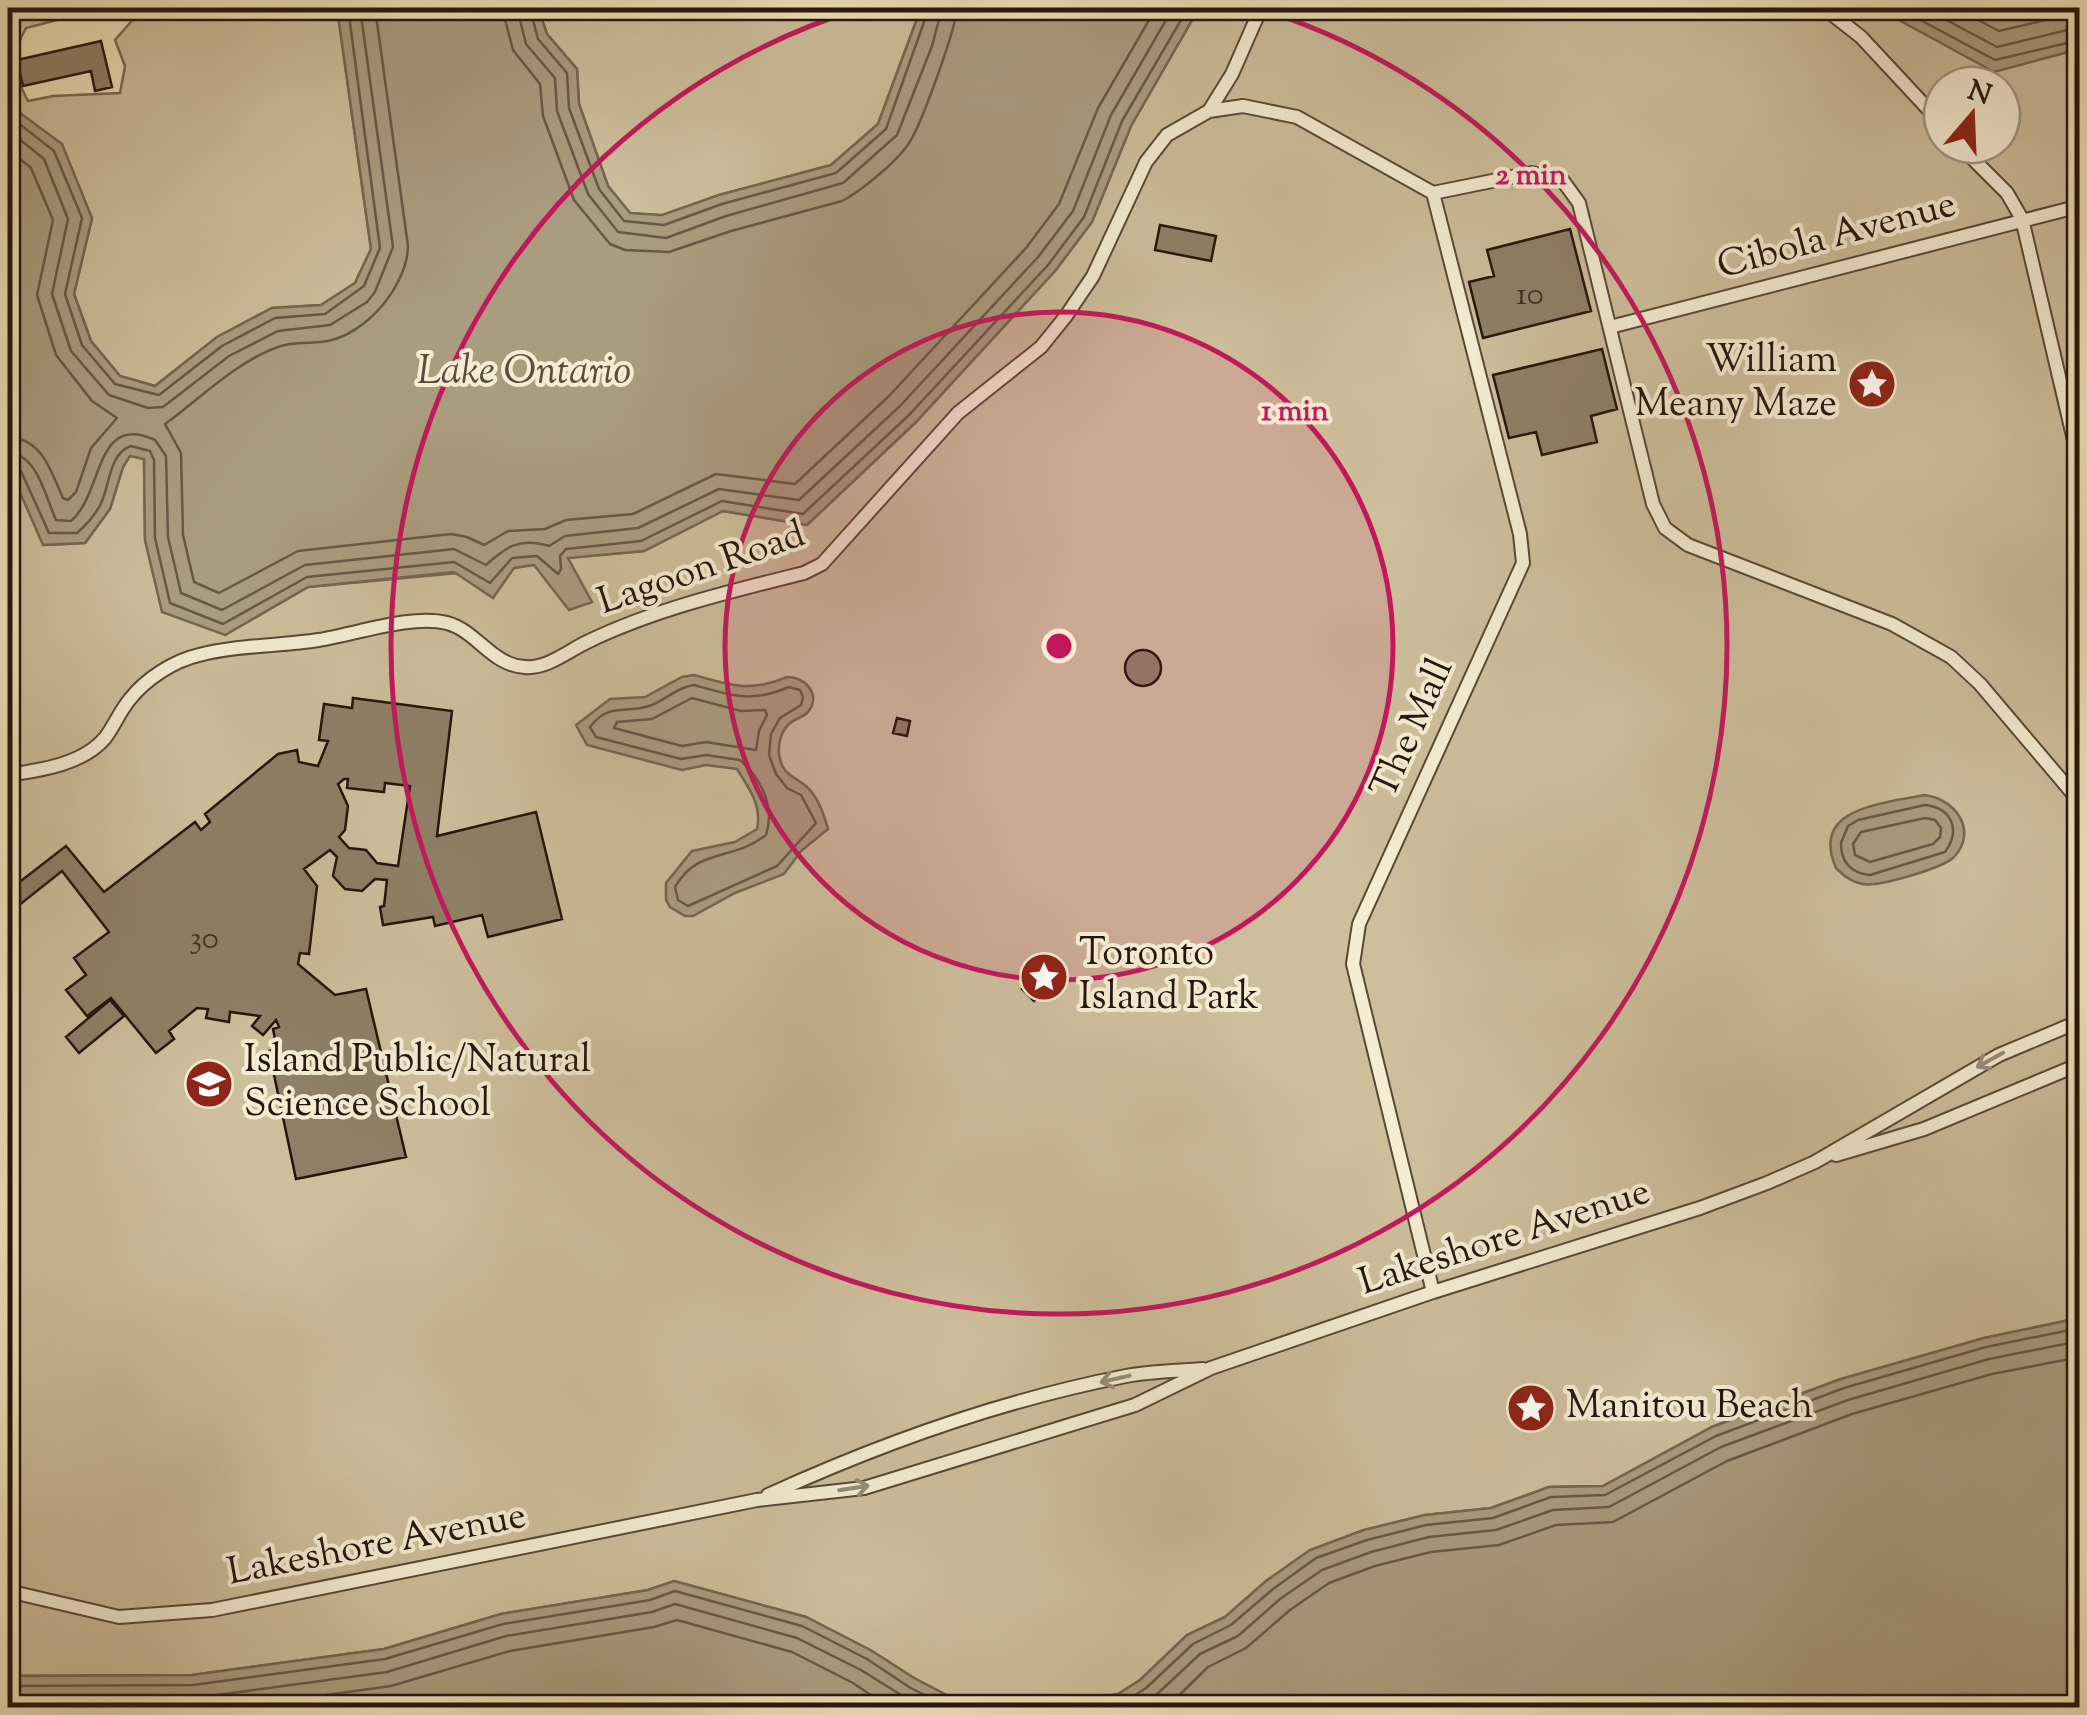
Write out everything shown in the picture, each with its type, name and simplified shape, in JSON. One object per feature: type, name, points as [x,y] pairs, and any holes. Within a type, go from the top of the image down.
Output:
[{"type":"lane","name":"Lagoon Road","points":[[8,775],[76,758],[104,739],[130,698],[144,684],[174,664],[199,655],[322,640],[411,623],[444,622],[468,632],[490,654],[528,668],[558,659],[605,634],[666,611],[804,573],[822,564],[958,414],[1041,347],[1093,276],[1155,148],[1172,132],[1209,111],[1232,74],[1261,8]]},
{"type":"lane","points":[[1824,8],[1861,37],[1922,103]]},
{"type":"lane","points":[[1209,111],[1243,106],[1297,116],[1434,193],[1532,173],[1565,182],[1578,200],[1652,504],[1668,531],[1693,548],[1898,626],[1951,658],[1980,684],[2080,802]]},
{"type":"lane","points":[[1979,165],[2006,193],[2022,219],[2080,466]]},
{"type":"lane","name":"The Mall","points":[[1433,1292],[1354,964],[1359,924],[1523,564],[1520,534],[1434,193]]},
{"type":"lane","name":"Cibola Avenue","points":[[1610,327],[2080,206]]},
{"type":"lane","name":"Lakeshore Avenue","points":[[1815,1162],[1999,1055],[2080,1021]]},
{"type":"lane","name":"Lakeshore Avenue","points":[[8,1591],[119,1616],[212,1610],[757,1500],[864,1488],[1135,1404],[1212,1368],[1433,1292],[1700,1208],[1815,1162],[1924,1129],[2080,1064]]},
{"type":"lane","name":"Lakeshore Avenue","points":[[757,1500],[860,1453],[984,1413],[1128,1376],[1212,1368]]},
{"type":"shaded area","points":[[8,8],[104,8],[26,28],[15,65],[28,101],[120,93],[125,66],[115,40],[143,8],[337,8],[371,249],[355,283],[321,305],[272,308],[217,337],[155,386],[120,376],[91,341],[74,294],[92,218],[8,104]]},
{"type":"shaded area","points":[[538,8],[921,8],[878,124],[831,165],[719,195],[662,216],[630,213],[608,186],[579,104],[577,69],[547,34]]},
{"type":"shaded area","name":"Toronto Island Park","points":[[1199,8],[1877,8],[1983,65],[1922,65],[1922,165],[2022,165],[2022,65],[2017,65],[2079,49],[2079,1318],[1984,1338],[1841,1379],[1712,1427],[1603,1486],[1549,1487],[1491,1508],[1425,1515],[1364,1530],[1310,1550],[1225,1617],[1187,1635],[1140,1680],[1118,1694],[1066,1705],[1000,1708],[958,1701],[806,1617],[674,1581],[648,1590],[501,1614],[384,1649],[192,1675],[8,1676],[8,466],[44,545],[85,543],[110,509],[130,455],[144,459],[145,539],[153,572],[225,635],[308,587],[514,568],[567,558],[644,551],[723,511],[807,525],[916,422],[1055,271],[1092,222],[1131,126]]},
{"type":"water","name":"Lake Ontario","points":[[337,8],[538,8],[547,34],[577,69],[579,104],[608,186],[630,213],[662,215],[719,195],[831,165],[878,124],[921,8],[1199,8],[1131,126],[1092,222],[1055,271],[916,422],[807,525],[723,511],[644,551],[568,558],[592,602],[569,610],[534,565],[514,568],[493,598],[454,572],[308,587],[225,635],[162,612],[145,540],[144,459],[130,456],[110,509],[85,543],[43,545],[8,465],[8,104],[62,144],[92,218],[74,294],[91,341],[120,376],[155,386],[217,337],[272,308],[321,305],[355,283],[371,249]]},
{"type":"water","points":[[1877,8],[2079,8],[2079,49],[2020,65],[1981,65]]},
{"type":"water","points":[[694,675],[751,686],[787,677],[810,688],[811,707],[786,728],[780,738],[779,754],[786,772],[815,797],[828,829],[801,851],[784,874],[735,893],[693,916],[685,916],[670,907],[666,883],[692,851],[735,842],[757,829],[758,812],[750,791],[737,769],[706,765],[682,770],[587,745],[576,725],[610,699],[645,697],[682,677]]},
{"type":"water","points":[[1924,795],[1945,802],[1960,817],[1964,836],[1954,857],[1925,871],[1871,884],[1851,880],[1836,868],[1830,848],[1833,832],[1841,820],[1871,806]]},
{"type":"water","points":[[2079,1318],[2079,1707],[1033,1707],[1118,1694],[1140,1680],[1187,1635],[1225,1617],[1310,1550],[1364,1530],[1425,1515],[1491,1508],[1549,1487],[1603,1486],[1712,1427],[1841,1379],[1984,1338]]},
{"type":"water","points":[[674,1581],[806,1617],[958,1701],[1000,1707],[8,1707],[8,1676],[192,1675],[384,1649],[501,1614],[648,1590]]},
{"type":"building","points":[[101,41],[112,87],[95,91],[91,71],[23,86],[17,60]]},
{"type":"building","points":[[1160,225],[1216,236],[1211,261],[1155,250]]},
{"type":"building","points":[[1570,229],[1591,311],[1483,338],[1469,282],[1494,276],[1487,250]]},
{"type":"building","points":[[1602,349],[1617,409],[1591,416],[1597,442],[1542,455],[1536,432],[1509,438],[1493,375]]},
{"type":"building","points":[[1143,650],[1156,655],[1161,668],[1156,681],[1143,686],[1130,681],[1125,668],[1130,655]]},
{"type":"building","name":"Island Public/Natural Science School","points":[[353,698],[452,711],[437,836],[536,812],[562,919],[488,937],[482,915],[435,926],[433,917],[383,925],[380,907],[384,906],[387,880],[375,879],[362,891],[345,889],[333,876],[337,857],[330,850],[304,869],[317,886],[309,954],[300,953],[298,964],[335,995],[366,989],[406,1157],[296,1179],[269,1051],[277,1049],[273,1029],[279,1027],[276,1020],[263,1035],[252,1026],[260,1016],[230,1012],[229,1022],[206,1018],[208,1009],[197,1008],[169,1031],[174,1039],[156,1053],[111,998],[87,1016],[66,990],[86,975],[74,958],[109,932],[62,871],[18,906],[8,891],[66,846],[104,892],[195,822],[201,830],[210,822],[205,814],[278,754],[297,750],[299,762],[318,766],[328,741],[319,740],[324,704],[352,708]],"holes":[[[348,779],[347,788],[384,792],[385,783],[410,786],[398,866],[377,863],[366,850],[349,848],[339,837],[345,830],[348,806],[338,784]]]},
{"type":"building","points":[[897,718],[910,721],[907,736],[893,733]]},
{"type":"building","points":[[1035,976],[1047,988],[1034,1001],[1022,989]]},
{"type":"building","points":[[110,1000],[124,1016],[79,1053],[66,1037]]},
{"type":"place","name":"William Meany Maze","points":[[1872,384]]},
{"type":"place","name":"Toronto Island Park","points":[[1044,977]]},
{"type":"place","name":"Island Public/Natural Science School","points":[[209,1084]]},
{"type":"place","name":"Manitou Beach","points":[[1531,1408]]}]
